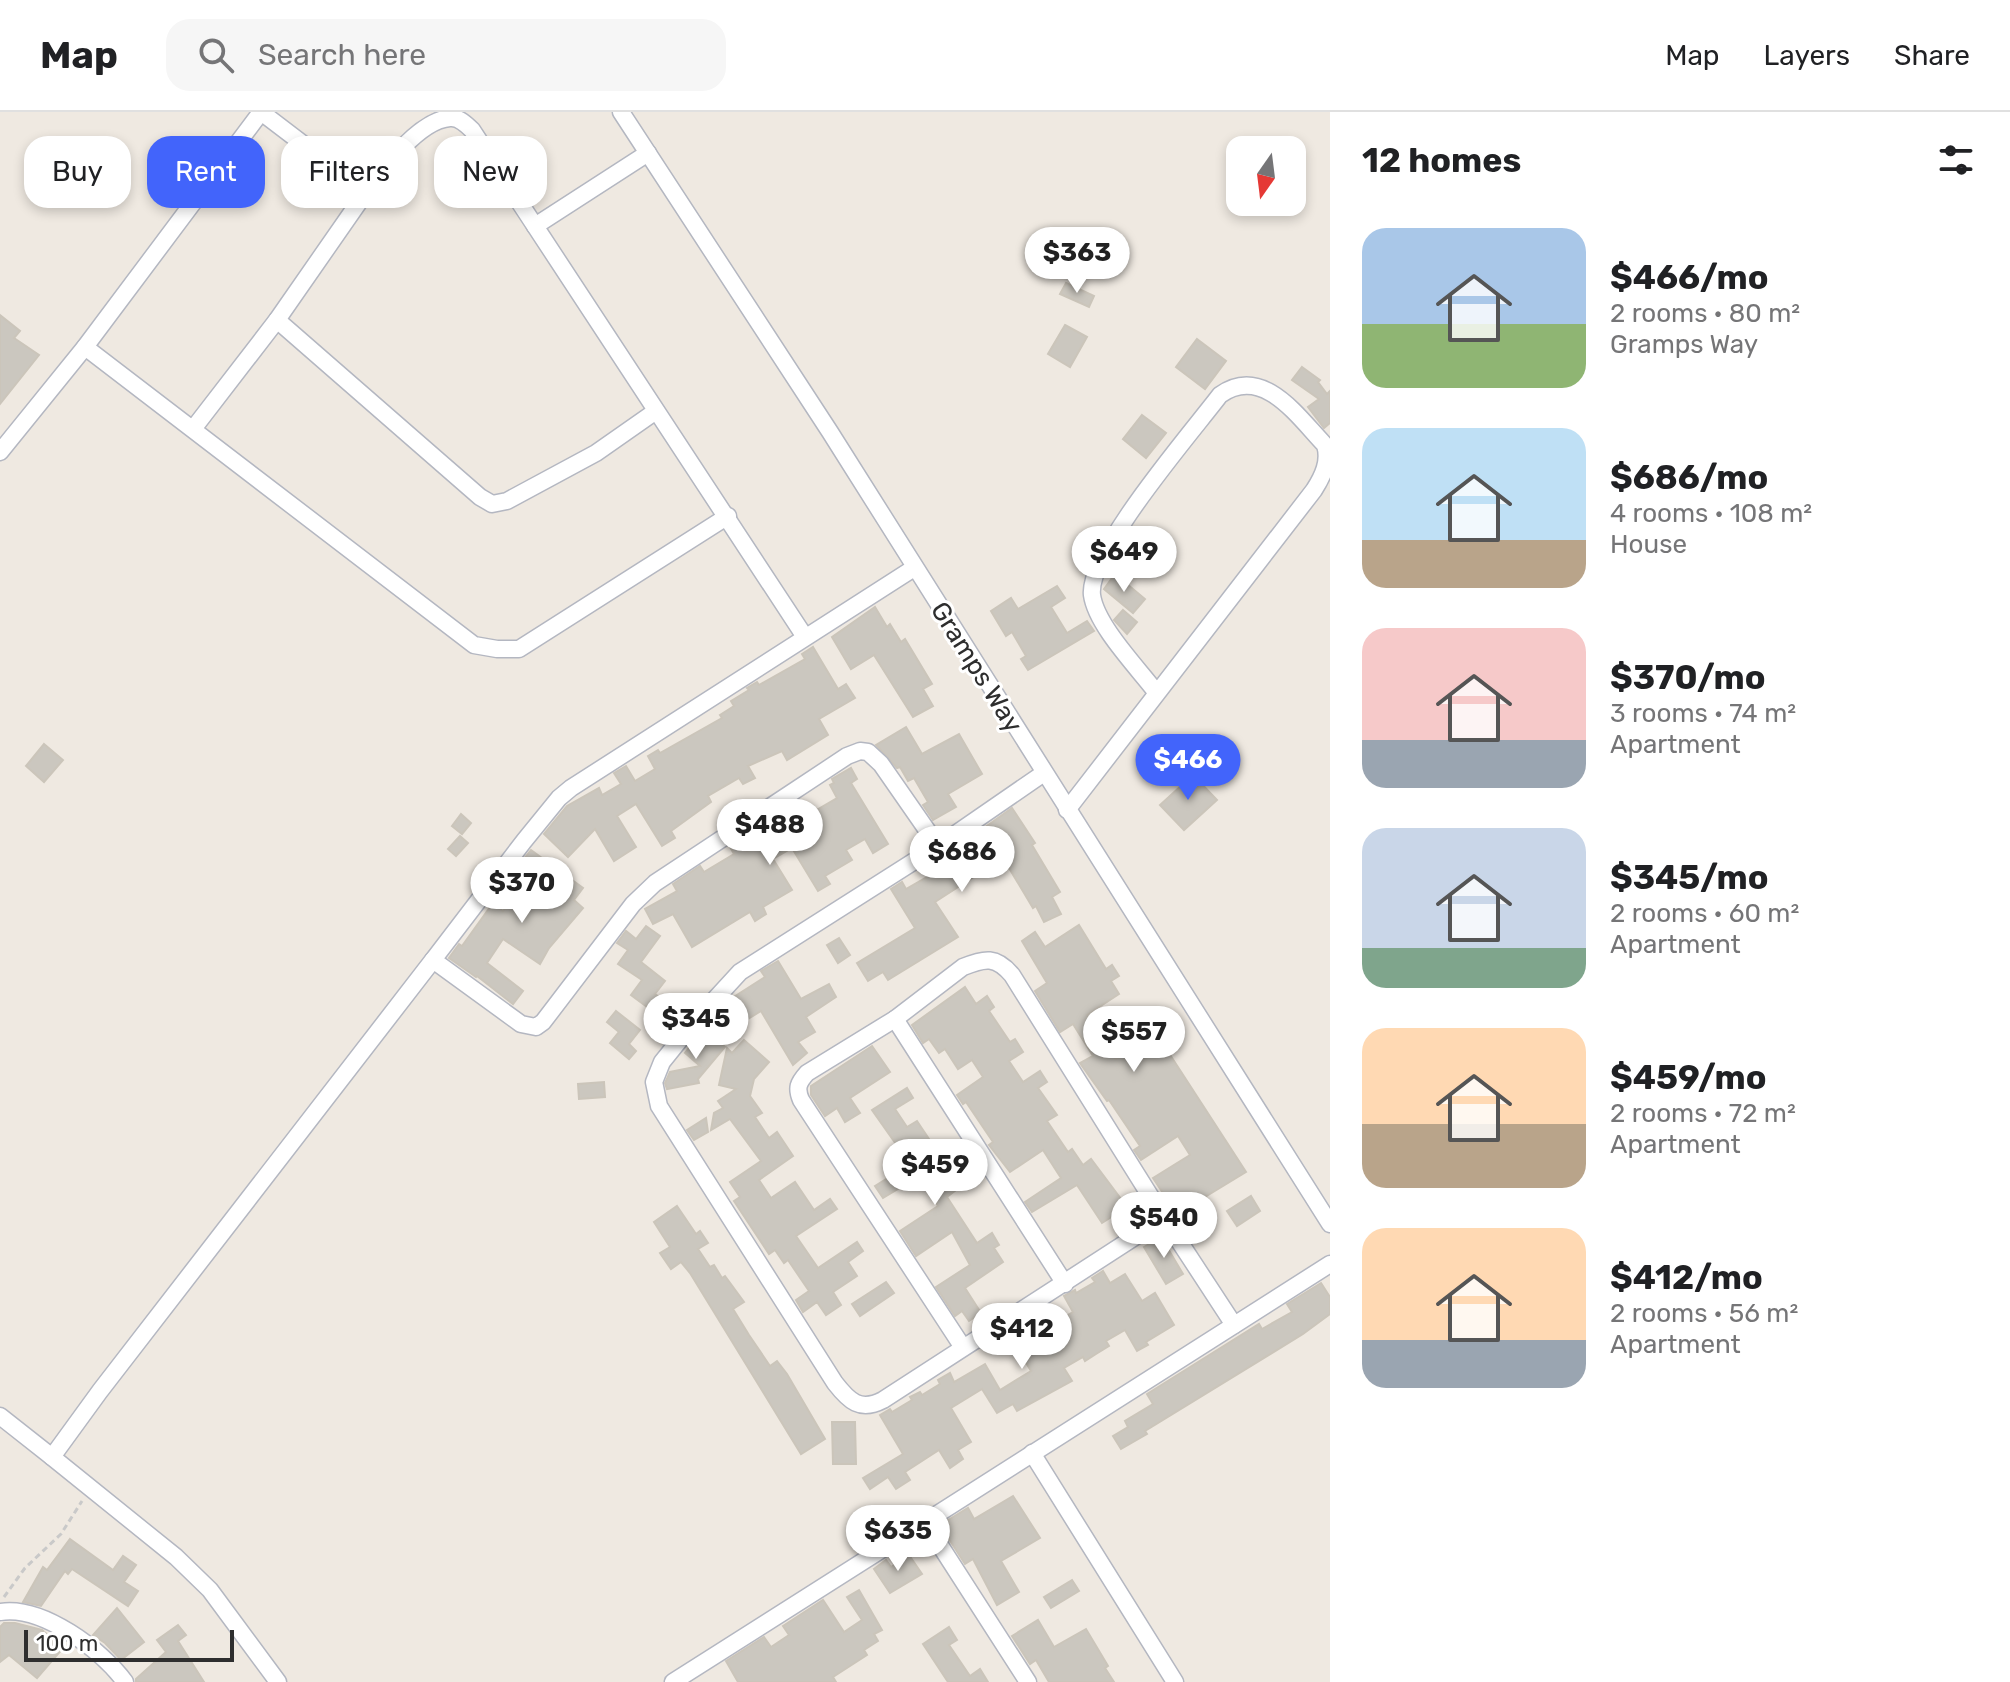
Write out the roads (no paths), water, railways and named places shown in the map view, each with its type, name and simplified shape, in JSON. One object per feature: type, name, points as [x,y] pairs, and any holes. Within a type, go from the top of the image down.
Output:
[{"type":"street","points":[[1,449],[85,347],[261,112],[292,136]]},
{"type":"street","name":"Gramps Way","points":[[621,112],[830,432],[1330,1224]]},
{"type":"street","points":[[417,136],[428,127],[450,118],[462,121],[472,130],[805,637]]},
{"type":"street","points":[[535,226],[648,153]]},
{"type":"street","points":[[193,429],[277,320],[355,208]]},
{"type":"street","points":[[277,320],[480,497],[492,504],[507,501],[596,453],[656,411]]},
{"type":"street","points":[[85,347],[474,645],[519,649],[728,516]]},
{"type":"street","points":[[1067,810],[1314,490],[1329,463],[1325,445],[1283,400],[1261,385],[1230,388],[1220,395],[1113,535],[1094,576],[1092,593],[1103,621],[1156,692]]},
{"type":"street","points":[[52,1457],[559,798],[914,568]]},
{"type":"street","points":[[433,960],[521,1024],[536,1027],[543,1022],[633,904],[655,883],[847,756],[860,751],[868,752],[881,764],[938,846]]},
{"type":"street","points":[[1044,773],[938,846],[740,972],[662,1062],[654,1082],[659,1106],[835,1383],[852,1403],[862,1407],[873,1406],[1164,1218]]},
{"type":"street","points":[[962,1346],[797,1091],[798,1083],[807,1073],[895,1019],[963,967],[983,960],[1002,964],[1234,1325]]},
{"type":"street","points":[[895,1019],[1065,1284]]},
{"type":"street","points":[[678,1681],[1330,1264]]},
{"type":"street","points":[[0,1416],[176,1557],[210,1590],[278,1682]]},
{"type":"street","points":[[1032,1453],[1175,1682]]},
{"type":"street","points":[[925,1522],[1028,1682]]},
{"type":"street","points":[[0,1612],[19,1612],[41,1618],[77,1638],[114,1667],[125,1682]]}]
